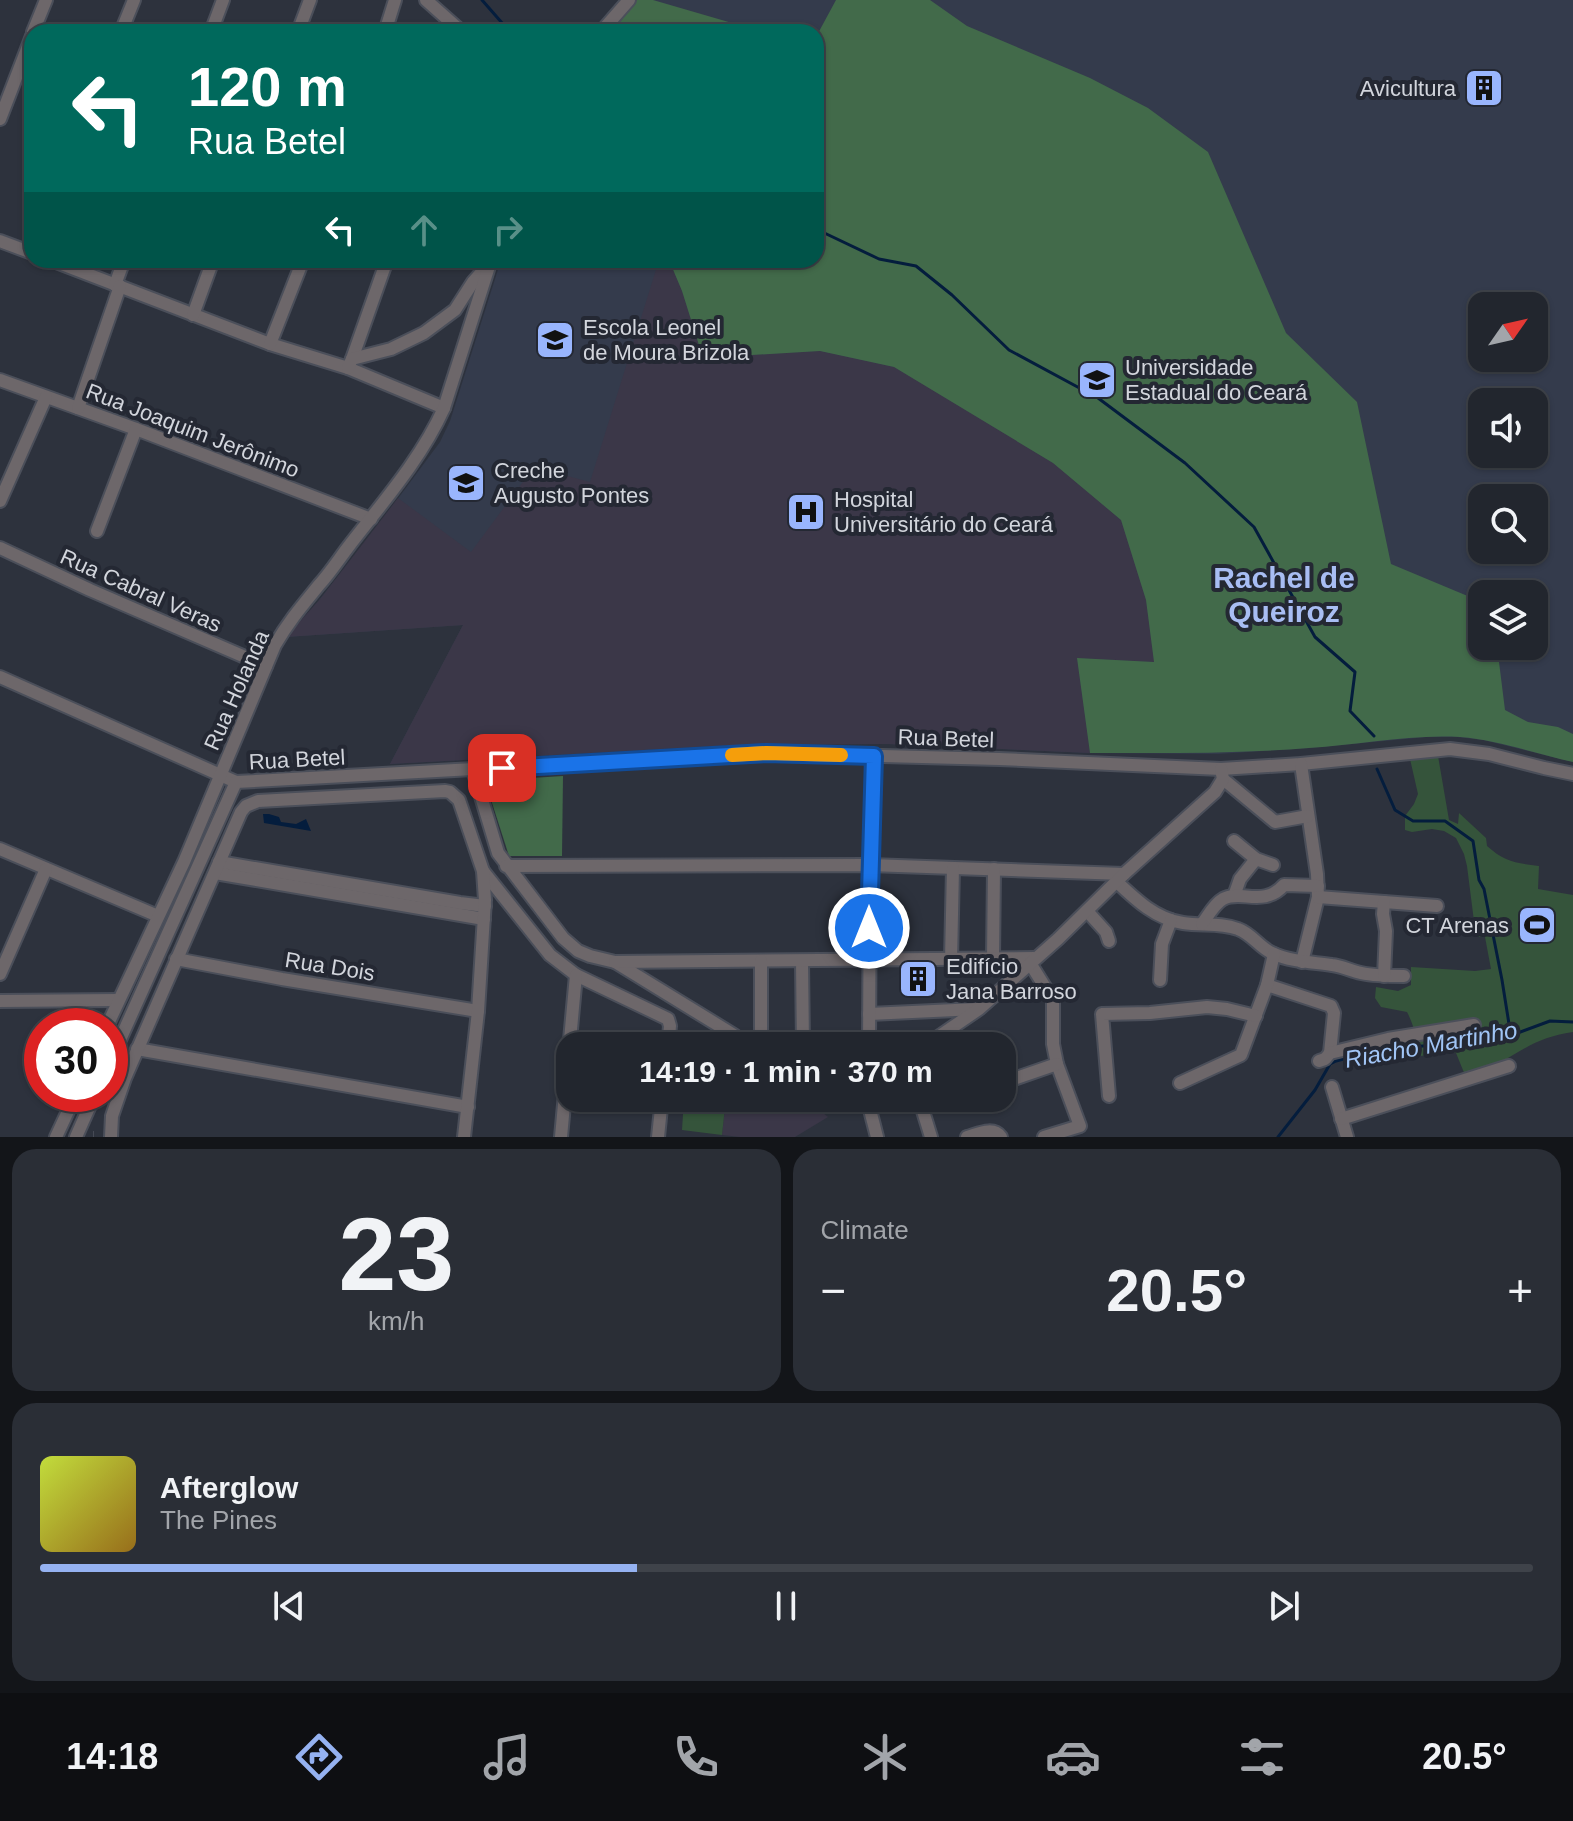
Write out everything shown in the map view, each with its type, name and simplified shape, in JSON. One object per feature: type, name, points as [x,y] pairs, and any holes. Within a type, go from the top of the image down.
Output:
[{"type":"street","points":[[37,24],[46,0]]},
{"type":"street","points":[[124,24],[134,0]]},
{"type":"street","points":[[214,24],[223,0]]},
{"type":"street","points":[[301,24],[310,0]]},
{"type":"street","points":[[388,24],[395,0]]},
{"type":"street","points":[[426,0],[453,24]]},
{"type":"street","points":[[607,24],[619,6],[629,0]]},
{"type":"street","points":[[0,119],[24,57]]},
{"type":"street","points":[[0,241],[24,250]]},
{"type":"street","points":[[72,268],[270,344],[350,363],[444,408]]},
{"type":"street","points":[[78,408],[122,268]]},
{"type":"street","points":[[193,315],[210,268]]},
{"type":"street","points":[[270,344],[300,268]]},
{"type":"street","points":[[350,363],[384,268]]},
{"type":"street","points":[[350,363],[401,345],[424,333],[460,304],[485,268]]},
{"type":"street","name":"Rua Holanda","points":[[115,1008],[184,862],[275,645],[290,620],[321,584],[424,446],[444,408],[489,268]]},
{"type":"street","name":"Rua Joaquim Jerônimo","points":[[0,380],[371,519]]},
{"type":"street","points":[[0,501],[46,397]]},
{"type":"street","points":[[97,531],[136,429]]},
{"type":"street","name":"Rua Cabral Veras","points":[[0,548],[266,666]]},
{"type":"street","name":"Rua Betel","points":[[0,677],[236,782],[766,753],[999,759],[1222,774],[1450,749],[1489,754],[1573,774]]},
{"type":"street","points":[[869,1032],[874,756]]},
{"type":"street","points":[[1301,764],[1318,891],[1302,962]]},
{"type":"street","points":[[473,770],[498,853],[506,866],[553,927],[578,951],[590,956],[615,962],[1032,961]]},
{"type":"street","points":[[953,1032],[1215,792],[1222,774],[1275,822],[1308,816]]},
{"type":"street","name":"Rua Holanda","points":[[128,1022],[236,782]]},
{"type":"street","points":[[111,1137],[112,1116],[137,1049],[246,806],[258,801],[445,791],[459,800],[483,871],[485,909],[478,1011],[464,1137]]},
{"type":"street","points":[[1234,841],[1256,859],[1273,865]]},
{"type":"street","points":[[0,849],[158,916]]},
{"type":"street","points":[[1234,896],[1240,879],[1256,859]]},
{"type":"street","points":[[506,866],[870,865],[994,869],[1121,878],[1144,907],[1171,920],[1239,929],[1274,954],[1302,962],[1334,965],[1361,973],[1404,976]]},
{"type":"street","points":[[217,867],[485,909],[509,902]]},
{"type":"street","points":[[951,960],[953,868]]},
{"type":"street","points":[[0,974],[46,869]]},
{"type":"street","points":[[993,959],[994,869]]},
{"type":"street","points":[[483,871],[550,955],[576,975],[664,1016],[669,1021],[669,1032]]},
{"type":"street","points":[[1202,924],[1219,902],[1227,897],[1253,898],[1274,894],[1284,885],[1384,902],[1437,906]]},
{"type":"street","points":[[1384,902],[1384,976]]},
{"type":"street","points":[[1087,911],[1106,932],[1109,941]]},
{"type":"street","points":[[1160,980],[1162,944],[1171,920]]},
{"type":"street","points":[[1180,1083],[1241,1055],[1267,985],[1274,954]]},
{"type":"street","name":"Rua Dois","points":[[176,959],[478,1011]]},
{"type":"street","points":[[761,961],[761,1032]]},
{"type":"street","points":[[802,961],[803,1032]]},
{"type":"street","points":[[1032,961],[1053,1000],[1053,1044],[1057,1064],[1080,1126],[1044,1137]]},
{"type":"street","points":[[615,962],[729,1032]]},
{"type":"street","points":[[561,1137],[576,975]]},
{"type":"street","points":[[1267,985],[1331,1006],[1334,1011],[1324,1057],[1388,1039],[1474,1025]]},
{"type":"street","points":[[0,1001],[118,1000]]},
{"type":"street","points":[[1109,1096],[1102,1014],[1207,1007],[1256,1016]]},
{"type":"street","points":[[869,1014],[979,1009]]},
{"type":"street","points":[[137,1049],[468,1107]]},
{"type":"street","points":[[1016,1078],[1057,1064]]},
{"type":"street","points":[[1341,1119],[1509,1066]]},
{"type":"street","points":[[1332,1087],[1347,1137]]},
{"type":"street","points":[[56,1137],[68,1112]]},
{"type":"street","points":[[87,1112],[78,1134],[93,1137]]},
{"type":"street","points":[[658,1137],[661,1112]]},
{"type":"street","points":[[871,1112],[877,1137]]},
{"type":"street","points":[[923,1112],[931,1137]]},
{"type":"street","points":[[967,1137],[994,1131],[1001,1137]]},
{"type":"shaded area","name":"Universidade Estadual do Ceará","points":[[637,0],[1573,0],[1573,762],[1483,740],[1427,737],[1218,754],[1090,753],[887,744],[735,745],[390,764],[463,625],[286,637],[370,536],[440,442],[450,421],[498,268],[824,268],[824,24],[618,24]]},
{"type":"shaded area","name":"Hospital Universitário do Ceará","points":[[657,268],[672,268],[703,358],[820,351],[894,367],[1053,463],[1121,520],[1146,600],[1154,662],[1077,658],[1090,753],[887,744],[735,745],[390,764],[463,625],[286,637],[321,598],[398,498],[471,552],[534,467],[590,482]]},
{"type":"shaded area","points":[[724,1112],[822,1112],[828,1117],[795,1137],[722,1135]]},
{"type":"green space","points":[[637,0],[653,0],[736,24],[618,24]]},
{"type":"green space","points":[[836,0],[930,0],[967,26],[1090,78],[1148,108],[1208,152],[1286,333],[1357,402],[1391,564],[1468,596],[1468,660],[1499,660],[1505,710],[1528,722],[1558,727],[1573,734],[1573,762],[1488,741],[1441,736],[1254,751],[1090,753],[1077,658],[1154,662],[1146,600],[1121,520],[1053,463],[894,367],[820,351],[703,358],[672,268],[824,268],[824,24]]},
{"type":"green space","points":[[1438,756],[1449,820],[1458,824],[1459,813],[1486,838],[1487,846],[1505,859],[1539,866],[1538,889],[1573,895],[1573,1032],[1542,1040],[1502,1061],[1465,1075],[1456,1053],[1446,1051],[1421,1056],[1407,1012],[1381,1007],[1375,998],[1376,987],[1398,991],[1411,985],[1411,967],[1491,969],[1485,937],[1476,937],[1467,866],[1456,838],[1432,829],[1405,830],[1405,816],[1418,794],[1410,759]]},
{"type":"green space","points":[[563,776],[562,856],[509,856],[485,781]]},
{"type":"green space","points":[[683,1112],[724,1112],[722,1135],[682,1130]]},
{"type":"water","points":[[263,814],[279,817],[281,822],[296,824],[306,819],[311,831],[264,823]]},
{"type":"waterway","points":[[482,0],[503,24]]},
{"type":"waterway","points":[[824,233],[879,259],[916,266],[952,295],[1009,350],[1098,398],[1185,463],[1254,527],[1315,637],[1355,672],[1350,711],[1374,736]]},
{"type":"waterway","points":[[1377,769],[1395,810],[1413,821],[1445,821],[1473,841],[1502,980],[1509,1024],[1507,1037]]},
{"type":"waterway","name":"Riacho Martinho","points":[[1278,1137],[1315,1090],[1330,1064],[1336,1061],[1385,1048],[1462,1044],[1507,1037],[1550,1021],[1573,1022]]},
{"type":"slow traffic","points":[[732,755],[841,755]]},
{"type":"place","name":"Avicultura","points":[[1484,88]]},
{"type":"place","name":"Escola Leonel de Moura Brizola","points":[[555,340]]},
{"type":"place","name":"Universidade Estadual do Ceará","points":[[1097,380]]},
{"type":"place","name":"Creche Augusto Pontes","points":[[466,483]]},
{"type":"place","name":"Hospital Universitário do Ceará","points":[[806,512]]},
{"type":"place","name":"CT Arenas","points":[[1537,925]]},
{"type":"place","name":"Edifício Jana Barroso","points":[[918,979]]},
{"type":"district","name":"Rachel de Queiroz","points":[[1284,595]]},
{"type":"route","points":[[502,768],[766,753],[874,756],[869,928]]}]
